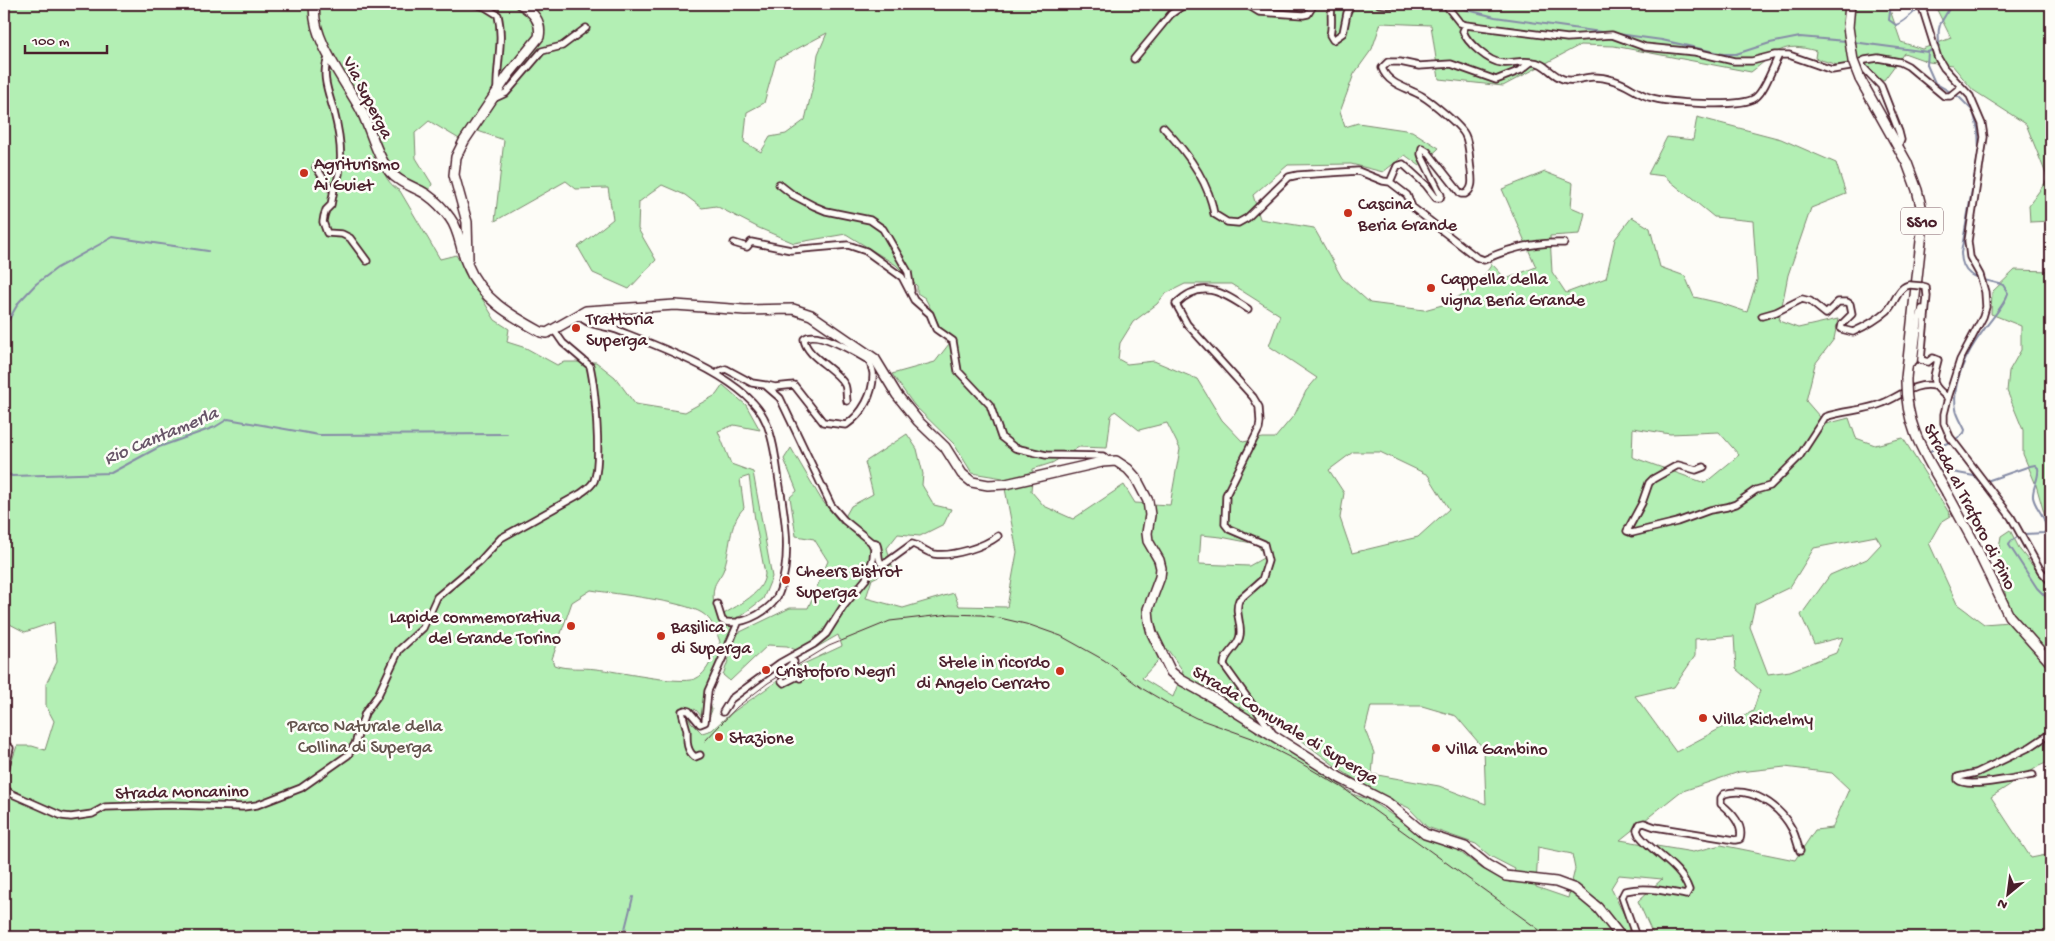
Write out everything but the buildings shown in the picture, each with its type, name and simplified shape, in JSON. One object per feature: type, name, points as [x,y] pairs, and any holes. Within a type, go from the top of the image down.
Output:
[{"type":"street","name":"Via Superga","points":[[315,4],[314,15],[316,23],[330,56],[361,110],[383,161],[390,172],[442,207],[454,223],[466,264],[474,278],[504,311],[541,332],[547,334],[554,330]]},
{"type":"street","points":[[475,4],[485,7],[498,15],[500,27],[494,96]]},
{"type":"street","points":[[466,264],[468,255],[467,222],[454,175],[456,157],[464,141],[509,74],[540,37],[540,30],[533,13],[520,4]]},
{"type":"street","points":[[1134,59],[1171,14],[1186,4]]},
{"type":"street","points":[[1246,4],[1259,12],[1303,15],[1308,14],[1314,4]]},
{"type":"street","points":[[1332,4],[1330,35],[1333,40],[1343,32],[1351,4]]},
{"type":"street","points":[[1379,4],[1388,6],[1395,4]]},
{"type":"street","points":[[1445,4],[1460,23],[1466,25],[1567,38],[1612,35],[1646,47],[1695,52],[1734,61],[1752,61],[1778,55],[1789,55],[1832,70],[1878,58],[1900,62],[1908,66],[1944,96],[1955,91],[1970,96],[1982,124],[1984,138],[1968,241],[1970,257],[1980,275],[1985,292],[1986,307],[1983,317],[1960,360],[1948,398],[1944,423],[1950,437],[1991,491],[2018,530],[2041,571],[2051,582]]},
{"type":"street","name":"Strada al Traforo di Pino","points":[[1850,4],[1848,28],[1853,61],[1860,79],[1898,147],[1918,190],[1922,219],[1906,378],[1906,398],[1910,423],[1964,524],[2009,616],[2051,663]]},
{"type":"street","points":[[1922,6],[1937,53],[1955,91]]},
{"type":"street","points":[[1466,25],[1463,30],[1465,38],[1492,61],[1504,64],[1521,60],[1535,62],[1546,67],[1564,80],[1575,81],[1594,77],[1612,80],[1627,85],[1647,97],[1665,102],[1730,103],[1755,98],[1761,91],[1778,55]]},
{"type":"street","points":[[494,96],[506,93],[542,51],[562,46],[586,28]]},
{"type":"street","points":[[330,56],[326,67],[326,83],[340,140],[340,164],[331,205],[326,210],[323,222],[327,233],[342,234],[350,238],[367,261]]},
{"type":"street","points":[[1390,182],[1397,166],[1403,164],[1426,185],[1436,198],[1440,198],[1441,195],[1438,187],[1420,154],[1422,148],[1428,151],[1461,194],[1468,192],[1472,181],[1465,135],[1459,127],[1423,96],[1392,81],[1384,72],[1384,64],[1400,62],[1419,66],[1451,64],[1496,80],[1521,70],[1530,62]]},
{"type":"street","points":[[1861,63],[1881,86],[1899,132],[1901,140],[1898,147]]},
{"type":"street","points":[[1163,127],[1174,138],[1203,180],[1212,201],[1214,214],[1227,222],[1238,223],[1247,218],[1289,177],[1358,171],[1390,182],[1407,195],[1412,207],[1476,256],[1484,260],[1516,248],[1552,242],[1564,243]]},
{"type":"street","points":[[316,167],[329,187],[334,189]]},
{"type":"street","points":[[779,184],[793,195],[814,206],[837,214],[870,220],[883,229],[908,272],[914,300]]},
{"type":"street","points":[[734,243],[747,247],[752,242],[791,250],[848,244],[866,251],[902,277],[914,300],[930,314],[936,329],[952,341],[958,371],[990,405],[1001,437],[1015,448],[1046,455],[1103,456],[1109,460]]},
{"type":"street","points":[[1762,316],[1776,312],[1802,299],[1810,301],[1824,314],[1828,313],[1838,302],[1847,302],[1850,304],[1852,314],[1842,324],[1841,329],[1853,332],[1886,311],[1894,303],[1901,288],[1905,285],[1926,287],[1927,296],[1921,360],[1926,363],[1933,358],[1938,360],[1933,381],[1935,386],[1948,398]]},
{"type":"street","points":[[1248,309],[1213,291],[1202,288],[1188,294],[1176,304],[1187,324],[1253,397],[1261,414],[1259,429],[1226,495],[1225,524],[1228,529],[1264,544],[1268,560],[1262,580],[1239,600],[1237,616],[1240,636],[1237,645],[1225,658],[1224,665],[1276,738]]},
{"type":"street","points":[[1908,365],[1914,361],[1919,320],[1927,296]]},
{"type":"street","points":[[554,330],[586,311],[675,305],[745,310],[794,309],[811,315],[881,366],[890,384],[908,408],[945,448],[962,474],[972,482],[988,485],[1006,484],[1109,460]]},
{"type":"street","points":[[579,315],[587,322],[620,331],[717,374],[742,390],[758,406],[766,422],[773,445],[787,528],[786,560],[778,598],[764,611],[739,621],[728,622],[722,620],[717,604]]},
{"type":"street","name":"Strada Moncanino","points":[[4,788],[10,793],[62,816],[70,817],[92,814],[105,807],[171,805],[243,808],[257,805],[300,788],[348,755],[355,744],[365,713],[378,695],[399,650],[423,628],[437,597],[480,561],[501,538],[580,494],[589,488],[594,480],[596,404],[590,366],[563,343],[554,330]]},
{"type":"street","points":[[847,401],[845,386],[831,368],[809,351],[804,338],[809,336],[832,341],[869,357]]},
{"type":"street","points":[[717,374],[726,369],[752,383],[774,387],[794,385],[823,422],[846,425],[861,413],[865,405],[873,374],[869,357]]},
{"type":"street","points":[[765,385],[780,398],[831,505],[844,520],[871,542],[876,543],[881,563],[886,562],[912,544],[927,552],[945,554],[978,548],[988,544],[998,536]]},
{"type":"street","points":[[1704,468],[1696,470],[1678,465],[1653,479],[1649,483],[1642,503],[1627,531],[1632,533],[1736,504],[1756,490],[1774,482],[1801,454],[1825,417],[1874,406],[1912,388],[1929,385],[1935,386]]},
{"type":"street","name":"Strada Comunale di Superga","points":[[1109,460],[1116,461],[1128,469],[1139,484],[1148,502],[1150,515],[1146,533],[1161,568],[1160,577],[1148,609],[1149,621],[1152,633],[1171,672],[1340,778],[1388,803],[1426,834],[1465,848],[1506,876],[1556,882],[1574,889],[1598,908],[1621,937]]},
{"type":"street","points":[[723,712],[731,698],[826,634],[843,607],[866,579],[873,559],[874,548],[871,542]]},
{"type":"street","points":[[700,755],[695,757],[687,744],[687,732],[682,711],[689,711],[700,724],[705,722],[709,687],[739,621]]},
{"type":"street","points":[[780,674],[794,662],[790,658]]},
{"type":"street","points":[[782,681],[784,683],[798,676],[800,678]]},
{"type":"street","points":[[2033,775],[1976,783],[1962,783],[1958,780],[1958,777],[1976,772],[2030,747],[2051,733]]},
{"type":"street","points":[[4,747],[10,748],[4,776]]},
{"type":"street","points":[[1636,937],[1622,897],[1625,891],[1647,888],[1686,895],[1689,890],[1686,882],[1678,872],[1639,835],[1637,830],[1640,824],[1644,823],[1655,827],[1740,840],[1742,833],[1736,819],[1721,804],[1721,798],[1724,794],[1740,791],[1758,797],[1783,815],[1792,828],[1800,851]]},
{"type":"green space","name":"Parco Naturale della Collina di Superga","points":[[4,4],[1888,4],[1901,42],[1922,49],[1951,38],[1934,4],[2051,4],[2051,221],[2030,222],[2029,205],[2048,179],[2026,124],[1973,90],[1952,65],[1929,62],[1904,53],[1884,80],[1815,58],[1816,51],[1804,48],[1795,47],[1780,50],[1751,72],[1614,46],[1580,45],[1503,86],[1439,79],[1431,25],[1381,23],[1372,49],[1354,74],[1340,112],[1345,127],[1358,123],[1412,131],[1439,148],[1420,166],[1405,155],[1383,172],[1351,164],[1288,165],[1253,195],[1260,219],[1314,228],[1342,278],[1370,303],[1424,310],[1446,304],[1477,286],[1492,264],[1506,279],[1536,267],[1502,189],[1545,172],[1573,183],[1571,207],[1585,213],[1580,234],[1550,236],[1552,272],[1566,293],[1606,278],[1615,239],[1632,217],[1650,228],[1660,267],[1685,276],[1694,297],[1747,312],[1757,280],[1753,221],[1714,217],[1664,176],[1648,174],[1667,137],[1693,140],[1697,117],[1781,139],[1836,163],[1846,194],[1811,208],[1788,275],[1779,321],[1798,328],[1838,319],[1834,339],[1815,364],[1806,401],[1826,424],[1849,418],[1856,438],[1875,445],[1903,438],[1951,516],[1941,522],[1929,543],[1957,604],[1984,624],[2009,622],[2051,671],[2051,761],[2039,766],[1991,797],[2031,858],[2051,854],[2051,937],[1654,937],[1638,901],[1662,879],[1619,875],[1611,888],[1630,927],[1626,937],[4,937],[4,783],[17,746],[32,746],[45,750],[54,721],[46,706],[46,684],[57,662],[54,622],[25,632],[4,621]],"holes":[[[827,33],[818,54],[815,77],[805,120],[786,134],[770,137],[761,152],[744,142],[747,112],[764,103],[776,60]],[[429,121],[461,140],[469,128],[504,140],[495,221],[566,181],[576,189],[608,188],[613,219],[578,247],[593,273],[629,289],[656,260],[638,229],[639,202],[662,185],[685,195],[702,208],[716,206],[794,243],[846,234],[896,265],[917,286],[917,293],[925,298],[949,344],[935,362],[892,374],[914,405],[954,444],[972,473],[1003,478],[1017,552],[1007,607],[959,606],[954,593],[903,608],[866,598],[872,579],[893,569],[887,548],[898,534],[920,536],[944,524],[951,509],[934,505],[922,485],[923,474],[917,449],[907,434],[865,462],[873,494],[851,506],[841,524],[821,499],[791,448],[784,459],[797,491],[790,497],[796,536],[814,539],[828,561],[808,608],[790,608],[738,633],[723,675],[730,681],[768,645],[787,646],[805,654],[838,635],[842,646],[799,666],[730,714],[712,730],[702,733],[691,722],[687,714],[695,709],[704,719],[708,720],[712,710],[708,696],[732,626],[738,618],[763,599],[772,577],[753,472],[731,464],[718,431],[734,425],[760,430],[746,405],[723,385],[716,395],[685,412],[635,404],[615,377],[596,362],[564,362],[557,365],[526,348],[507,342],[509,329],[495,320],[456,255],[440,259],[400,191],[385,175],[380,162],[376,140],[391,167],[405,178],[429,191],[432,184],[416,158],[415,133]],[[1185,284],[1231,284],[1280,315],[1269,346],[1317,378],[1306,391],[1295,414],[1275,438],[1243,442],[1222,420],[1197,379],[1154,361],[1127,364],[1118,359],[1120,343],[1133,322],[1157,304],[1165,294]],[[1115,411],[1139,430],[1167,423],[1180,449],[1170,505],[1135,503],[1124,485],[1073,519],[1044,506],[1031,491],[1033,469],[1052,463],[1079,447],[1107,448],[1111,416]],[[1633,428],[1670,434],[1719,432],[1739,455],[1705,483],[1632,457]],[[1353,452],[1380,452],[1428,475],[1449,509],[1418,537],[1352,553],[1340,518],[1344,493],[1329,470]],[[749,476],[765,574],[760,587],[755,593],[724,614],[715,607],[713,592],[726,563],[732,529],[744,508],[740,479]],[[1201,535],[1257,544],[1265,557],[1249,566],[1199,564]],[[1876,536],[1881,544],[1867,559],[1830,575],[1801,615],[1814,644],[1843,637],[1836,653],[1790,671],[1768,674],[1750,627],[1755,604],[1790,587],[1814,548]],[[591,590],[665,602],[693,609],[702,613],[708,619],[720,642],[704,673],[695,679],[661,679],[554,665],[552,659],[572,602]],[[1734,636],[1736,669],[1760,690],[1753,711],[1676,752],[1635,696],[1674,687],[1695,656],[1695,639]],[[1168,650],[1183,671],[1173,697],[1142,678]],[[1371,706],[1422,706],[1456,716],[1484,749],[1486,804],[1439,786],[1372,774],[1374,753],[1365,730]],[[1279,723],[1339,769],[1373,791],[1409,808],[1427,827],[1476,844],[1490,856],[1515,869],[1511,883],[1481,868],[1456,849],[1425,837],[1368,799],[1355,795],[1272,739],[1258,734],[1253,729]],[[1785,767],[1832,773],[1849,789],[1832,828],[1815,830],[1795,860],[1721,845],[1693,852],[1620,840],[1680,792],[1739,772]],[[1538,847],[1572,854],[1575,869],[1568,898],[1536,887]]]},
{"type":"green space","points":[[2015,270],[2051,271],[2051,527],[2048,527],[2036,485],[2023,454],[2023,430],[2007,391],[2009,371],[2021,350],[2021,326],[1991,314],[1992,292]]},
{"type":"green space","points":[[2010,530],[2020,550],[2051,589],[2051,656],[2011,610],[1996,567],[2001,536]]},
{"type":"waterway","points":[[1891,4],[1889,20],[1896,25],[1925,4]]},
{"type":"waterway","points":[[1928,52],[1939,46],[1939,27],[1950,6],[1947,4]]},
{"type":"waterway","points":[[1448,5],[1495,17],[1608,33]]},
{"type":"waterway","points":[[1618,34],[1662,40],[1723,54],[1736,54],[1770,43],[1800,37],[1846,41]]},
{"type":"waterway","points":[[1853,42],[1928,52]]},
{"type":"waterway","points":[[1928,52],[1927,65],[1935,83],[1959,97],[1973,111],[1978,130],[1979,150],[1961,253],[1962,262],[1969,274],[2003,285],[2008,293],[2001,307],[1972,348],[1958,378],[1955,399],[1956,409],[1965,430],[1964,433],[1956,439],[1933,449],[1929,454]]},
{"type":"waterway","points":[[4,328],[19,302],[36,284],[57,268],[113,237],[208,251]]},
{"type":"waterway","name":"Rio Cantamerla","points":[[4,472],[12,476],[111,473],[159,447],[215,427],[228,419],[319,435],[507,434]]},
{"type":"waterway","points":[[1936,469],[1974,476],[1981,483],[2035,465],[2038,468],[2038,472],[2033,497],[2046,525],[2046,531],[2044,533],[2024,534]]},
{"type":"waterway","points":[[2019,536],[2011,541],[2009,545],[2037,588],[2051,602]]},
{"type":"waterway","points":[[623,937],[633,897]]},
{"type":"tram line","points":[[705,741],[737,707],[768,683],[829,646],[890,621],[951,614],[1000,618],[1030,625],[1061,636],[1104,660],[1143,689],[1174,707],[1196,718],[1252,738],[1297,761],[1343,788],[1549,937]]},
{"type":"place","name":"Agriturismo Ai Guiet","points":[[304,173]]},
{"type":"place","name":"Cascina Beria Grande","points":[[1348,213]]},
{"type":"place","name":"Cappella della vigna Beria Grande","points":[[1431,288]]},
{"type":"place","name":"Trattoria Superga","points":[[576,328]]},
{"type":"place","name":"Cheers Bistrot Superga","points":[[786,580]]},
{"type":"place","name":"Lapide commemorativa del Grande Torino","points":[[571,626]]},
{"type":"place","name":"Basilica di Superga","points":[[661,636]]},
{"type":"place","name":"Cristoforo Negri","points":[[766,670]]},
{"type":"place","name":"Stele in ricordo di Angelo Cerrato","points":[[1060,671]]},
{"type":"place","name":"Villa Richelmy","points":[[1703,718]]},
{"type":"place","name":"Stazione","points":[[719,737]]},
{"type":"place","name":"Villa Gambino","points":[[1436,748]]}]
